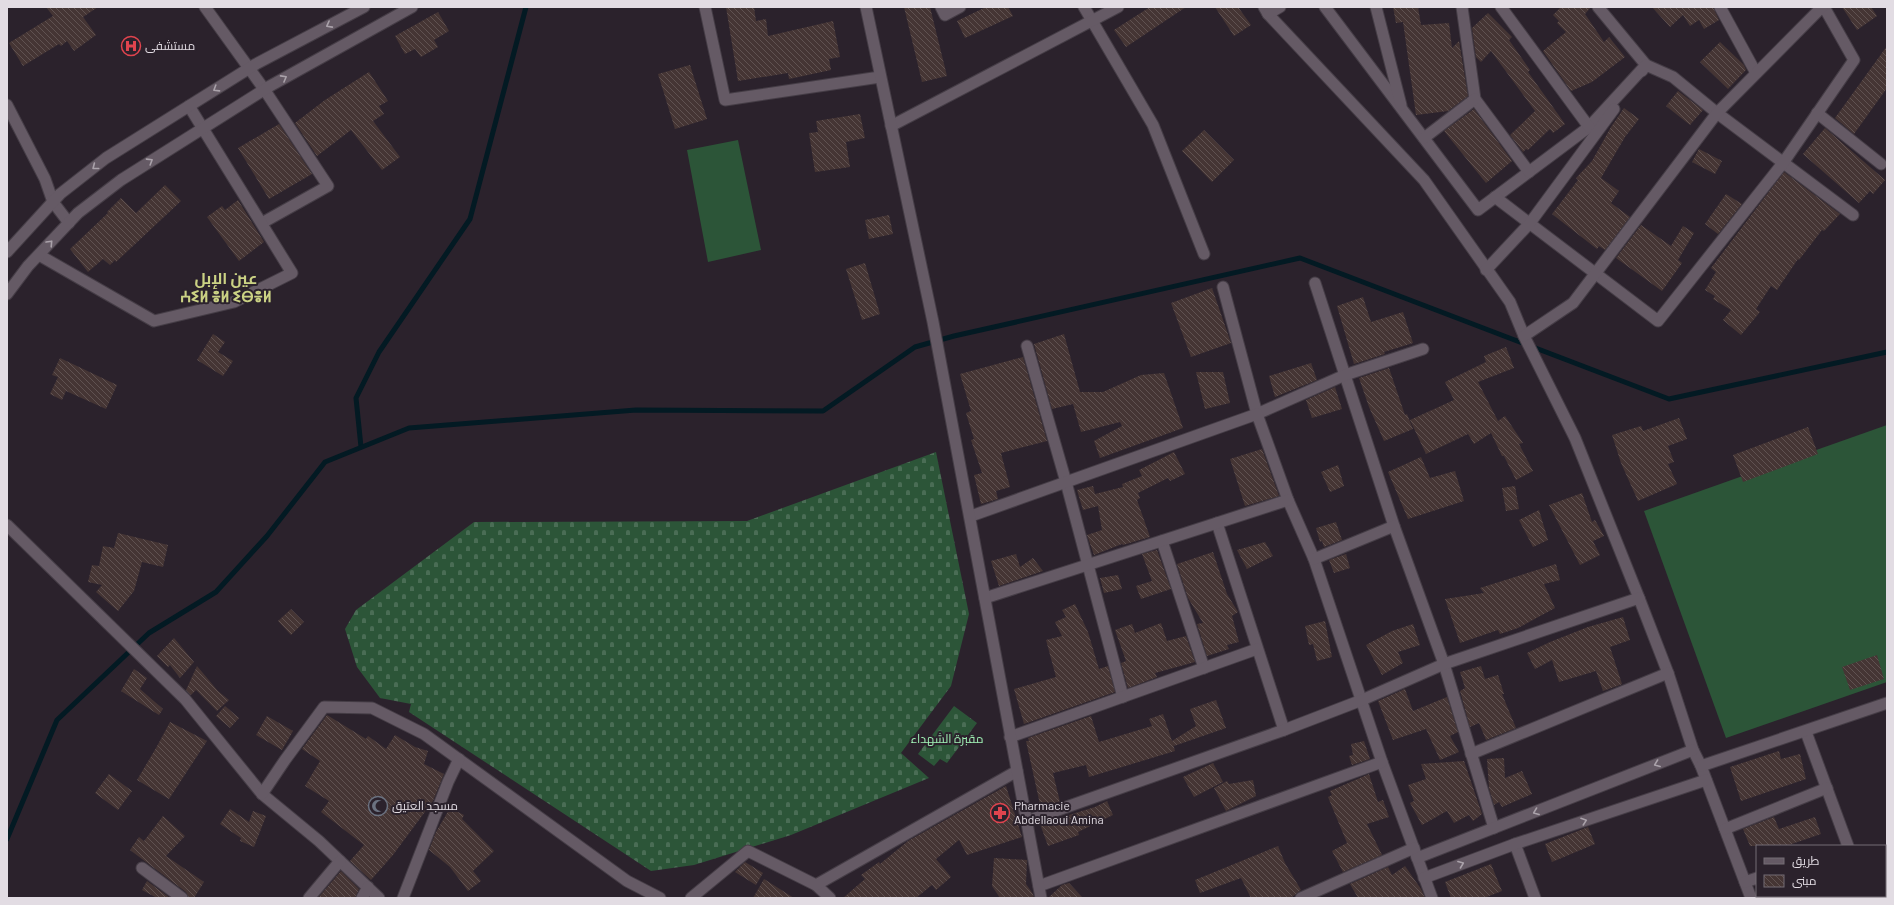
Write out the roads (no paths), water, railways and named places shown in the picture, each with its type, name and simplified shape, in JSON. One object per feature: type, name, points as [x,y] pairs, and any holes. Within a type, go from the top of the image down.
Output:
[{"type":"street","points":[[205,7],[264,89],[328,186],[262,223]]},
{"type":"street","points":[[7,252],[60,194],[106,158],[249,68],[364,7]]},
{"type":"street","points":[[7,294],[39,255],[78,213],[121,180],[264,89],[412,7]]},
{"type":"street","points":[[706,7],[725,100],[880,77]]},
{"type":"street","points":[[866,7],[933,322],[1041,898]]},
{"type":"street","points":[[941,7],[946,15],[960,7]]},
{"type":"street","points":[[1084,7],[1153,125],[1204,254]]},
{"type":"street","points":[[891,126],[1118,7]]},
{"type":"street","points":[[1266,10],[1280,7]]},
{"type":"street","points":[[1325,7],[1478,210],[1589,127],[1646,65]]},
{"type":"street","points":[[1376,7],[1403,110]]},
{"type":"street","points":[[1462,7],[1475,99],[1529,172]]},
{"type":"street","points":[[1501,7],[1589,127]]},
{"type":"street","points":[[1598,7],[1646,65],[1673,77],[1717,113],[1854,215]]},
{"type":"street","points":[[1720,7],[1756,73]]},
{"type":"street","points":[[1495,197],[1596,273],[1658,321],[1783,163],[1854,60],[1823,7],[1717,113],[1596,273],[1573,303],[1524,336]]},
{"type":"street","points":[[1266,10],[1424,180],[1510,302],[1524,336],[1575,438],[1668,673],[1693,750],[1701,766],[1751,898]]},
{"type":"street","points":[[1486,270],[1530,223],[1646,65]]},
{"type":"street","points":[[1424,138],[1475,99]]},
{"type":"street","points":[[7,105],[45,179],[53,202],[69,223]]},
{"type":"street","points":[[39,255],[154,321],[234,302],[292,272],[189,106]]},
{"type":"street","points":[[1818,113],[1881,164]]},
{"type":"street","points":[[1315,283],[1394,526],[1444,664],[1494,828]]},
{"type":"street","points":[[1223,287],[1257,414],[1288,500],[1314,559],[1382,762],[1432,898]]},
{"type":"street","points":[[1027,346],[1066,482],[1123,697]]},
{"type":"street","points":[[970,516],[1257,414],[1346,375],[1423,350]]},
{"type":"street","points":[[985,598],[1288,500]]},
{"type":"street","points":[[1217,523],[1284,730]]},
{"type":"street","points":[[7,525],[108,626],[185,699],[262,794],[340,860],[379,898]]},
{"type":"street","points":[[1314,559],[1394,526]]},
{"type":"street","points":[[1162,541],[1204,668]]},
{"type":"street","points":[[1027,821],[1284,730],[1362,700],[1444,664],[1639,598]]},
{"type":"street","points":[[1010,737],[1257,649]]},
{"type":"street","points":[[1471,754],[1668,673]]},
{"type":"street","points":[[1701,766],[1806,732],[1887,703]]},
{"type":"street","points":[[262,794],[284,760],[324,707],[372,708],[424,734],[627,881],[660,898]]},
{"type":"street","points":[[1806,732],[1827,788],[1844,845]]},
{"type":"street","points":[[1307,897],[1416,853],[1494,828],[1693,750]]},
{"type":"street","points":[[403,898],[448,782],[459,759]]},
{"type":"street","points":[[1039,886],[1382,762]]},
{"type":"street","points":[[816,885],[1017,771]]},
{"type":"street","points":[[1424,878],[1515,844],[1706,780]]},
{"type":"street","points":[[1725,829],[1827,788]]},
{"type":"street","points":[[1515,844],[1535,898]]},
{"type":"street","points":[[691,898],[748,851],[816,885],[830,898]]},
{"type":"street","points":[[309,898],[340,860]]},
{"type":"street","points":[[142,868],[182,898]]},
{"type":"street","points":[[1745,882],[1756,878]]},
{"type":"street","points":[[362,898],[368,887]]},
{"type":"waterway","points":[[361,447],[356,398],[379,352],[470,219],[526,7]]},
{"type":"waterway","points":[[7,839],[57,720],[149,633],[216,592],[267,536],[325,462],[409,428],[636,410],[823,411],[915,347],[954,336],[1300,258],[1669,399],[1887,352]]},
{"type":"place","name":"مستشفى","points":[[131,46]]},
{"type":"place","name":"مسجد العتيق","points":[[378,806]]},
{"type":"place","name":"Pharmacie Abdellaoui Amina","points":[[1000,813]]},
{"type":"district","name":"عين الإبل ⵄⵉⵍ ⴻⵍ ⵉⴱⴻⵍ","points":[[226,287]]},
{"type":"park label","name":"مقبرة الشهداء","points":[[947,739]]}]
